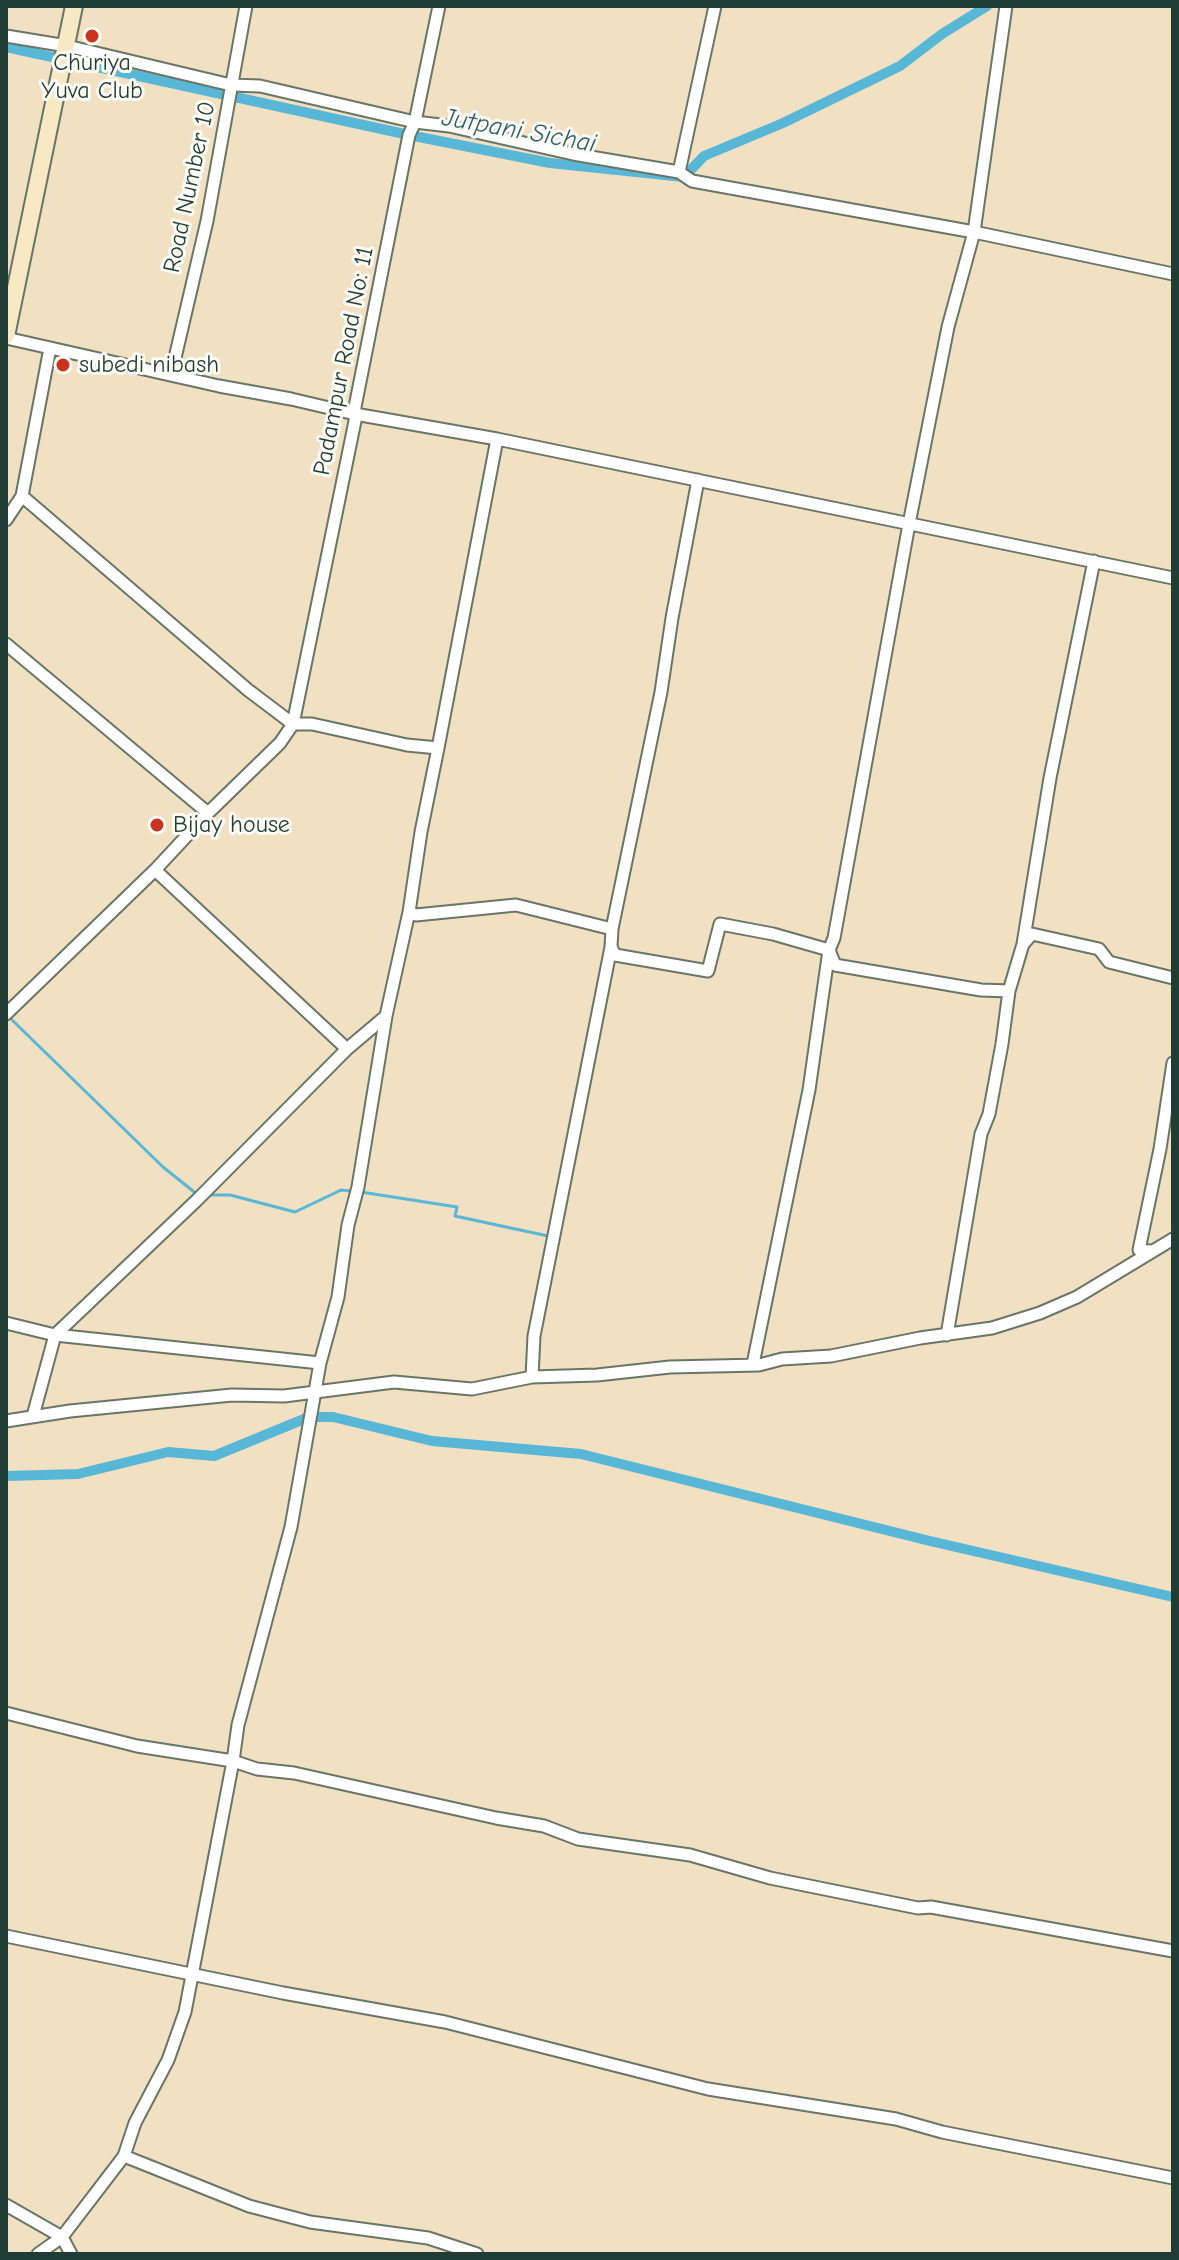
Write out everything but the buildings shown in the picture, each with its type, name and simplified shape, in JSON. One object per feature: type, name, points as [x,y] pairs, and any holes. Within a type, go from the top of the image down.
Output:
[{"type":"street","points":[[74,6],[6,337],[355,414],[497,439],[1173,578]]},
{"type":"street","name":"Road Number 10","points":[[171,375],[207,221],[246,6]]},
{"type":"street","name":"Padampur Road No: 11","points":[[293,724],[409,135],[415,122],[439,6]]},
{"type":"street","points":[[679,172],[715,6]]},
{"type":"street","points":[[753,1364],[809,1090],[829,950],[834,938],[909,524],[948,327],[974,232],[1006,6]]},
{"type":"street","points":[[6,36],[67,46],[231,85],[260,86],[415,122],[449,126],[634,166],[679,172],[692,181],[974,232],[1173,274]]},
{"type":"street","points":[[6,520],[22,496],[50,348]]},
{"type":"street","points":[[38,2254],[62,2237],[124,2156],[135,2123],[168,2060],[185,2012],[238,1725],[291,1527],[322,1348],[338,1297],[386,1016],[409,912],[497,439]]},
{"type":"street","points":[[532,1377],[534,1336],[661,692],[698,480]]},
{"type":"street","points":[[22,496],[248,690],[293,724],[312,724],[407,745],[438,748]]},
{"type":"street","points":[[947,1335],[981,1134],[989,1114],[1009,991],[1023,944],[1050,778],[1094,561]]},
{"type":"street","points":[[6,644],[208,813]]},
{"type":"street","points":[[6,1014],[155,870],[280,743],[293,724]]},
{"type":"street","points":[[155,870],[347,1049]]},
{"type":"street","points":[[409,912],[416,915],[516,905],[612,929]]},
{"type":"street","points":[[611,947],[615,955],[708,971],[720,924],[773,934],[829,950]]},
{"type":"street","points":[[1023,944],[1032,934],[1099,949],[1109,962],[1173,978]]},
{"type":"street","points":[[829,950],[835,965],[981,990],[1009,991]]},
{"type":"street","points":[[33,1416],[55,1335],[197,1200],[347,1049],[386,1016]]},
{"type":"street","points":[[1151,1251],[1139,1250],[1160,1149],[1173,1063]]},
{"type":"street","points":[[6,1421],[232,1395],[284,1396],[315,1389],[394,1382],[472,1389],[532,1377],[759,1365],[782,1359],[831,1356],[920,1338],[992,1328],[1040,1313],[1077,1297],[1173,1239]]},
{"type":"street","points":[[6,1323],[55,1335],[320,1362]]},
{"type":"street","points":[[6,1713],[137,1746],[233,1761],[257,1769],[294,1773],[544,1826],[578,1839],[690,1855],[770,1878],[918,1908],[931,1907],[1173,1951]]},
{"type":"street","points":[[6,1936],[283,1993],[445,2022],[708,2089],[896,2119],[942,2132],[1173,2178]]},
{"type":"street","points":[[124,2156],[249,2206],[310,2222],[428,2238],[477,2254]]},
{"type":"street","points":[[6,2205],[62,2237],[71,2254]]},
{"type":"waterway","name":"Jutpani Sichai","points":[[6,47],[550,163],[684,177],[704,156],[783,123],[900,66],[942,34],[987,6]]},
{"type":"waterway","points":[[9,1017],[163,1167],[198,1195]]},
{"type":"waterway","points":[[206,1195],[230,1195],[295,1212],[341,1190],[361,1192],[457,1207],[455,1216],[548,1236]]},
{"type":"waterway","points":[[6,1476],[78,1474],[168,1452],[214,1456],[309,1417],[333,1417],[432,1441],[581,1454],[930,1541],[1173,1597]]},
{"type":"place","name":"Churiya Yuva Club","points":[[92,36]]},
{"type":"place","name":"subedi nibash","points":[[63,365]]},
{"type":"place","name":"Bijay house","points":[[157,825]]}]
